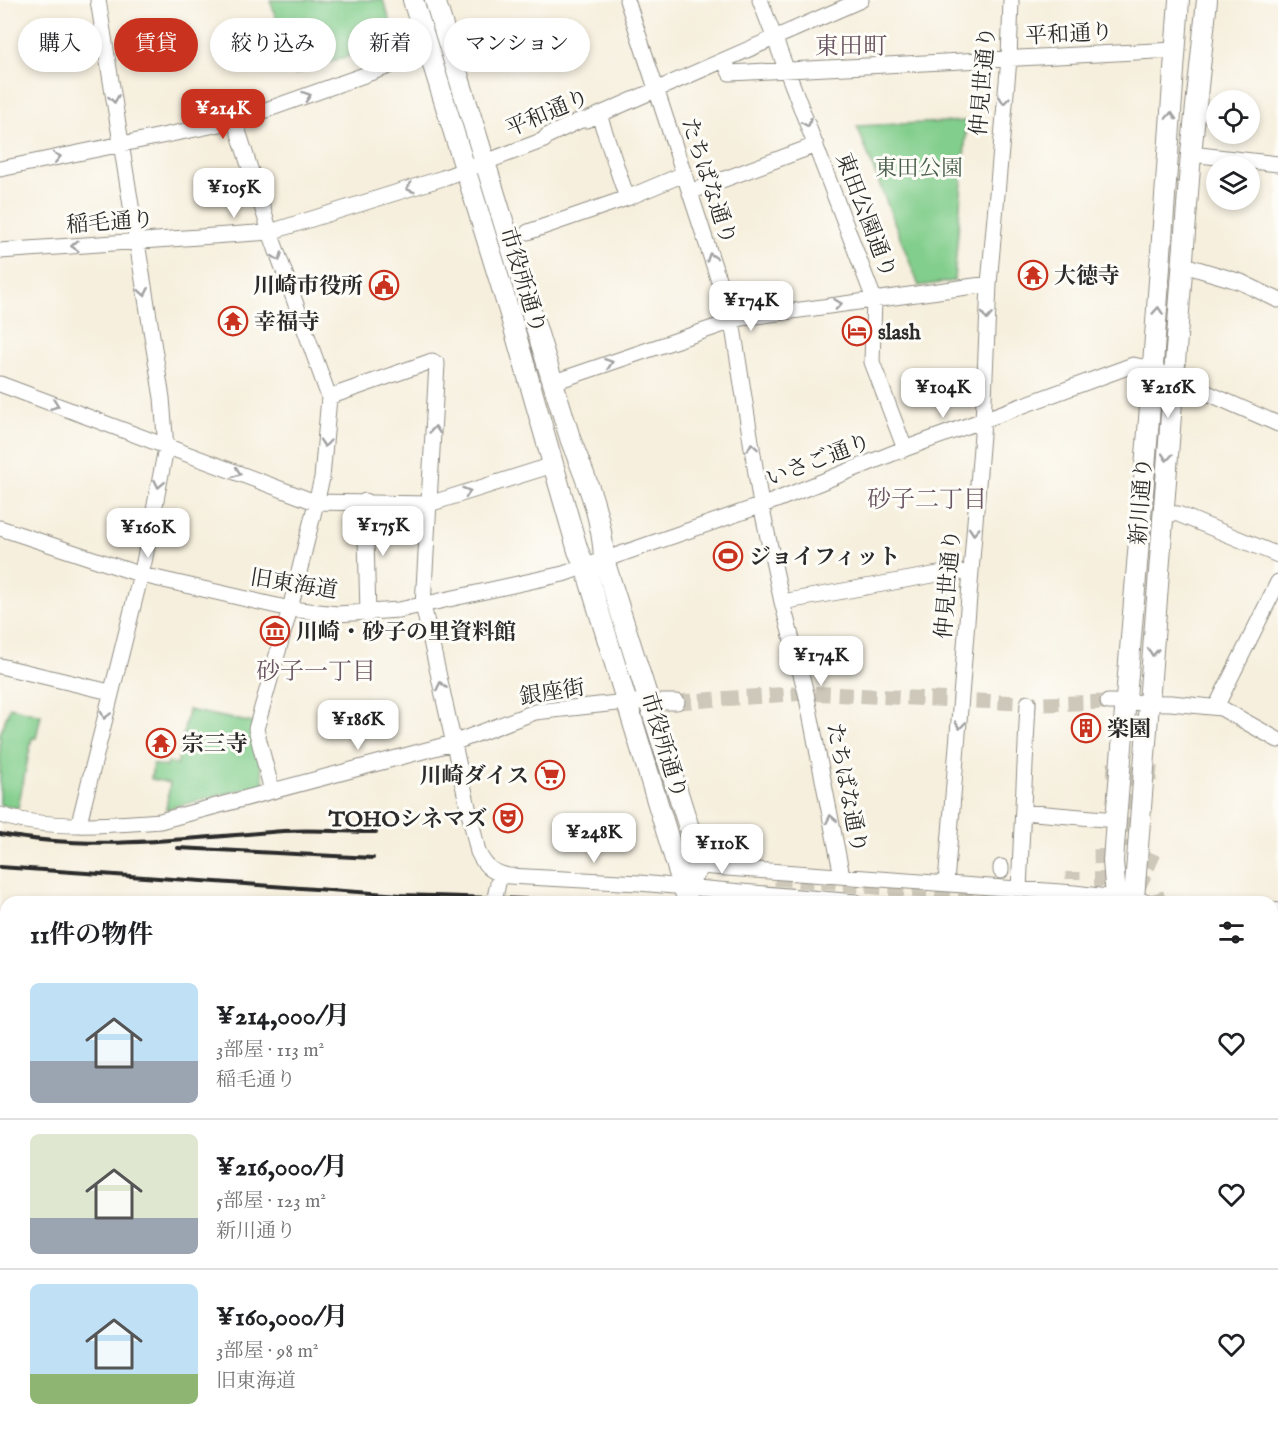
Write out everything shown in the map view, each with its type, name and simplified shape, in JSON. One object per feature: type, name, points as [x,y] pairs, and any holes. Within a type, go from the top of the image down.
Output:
[{"type":"main road","name":"市役所通り","points":[[413,0],[419,18]]},
{"type":"main road","name":"市役所通り","points":[[435,0],[600,527],[604,560],[651,702],[700,866]]},
{"type":"main road","name":"新川通り","points":[[1128,896],[1113,861],[1116,820],[1117,703],[1143,367],[1179,0]]},
{"type":"main road","name":"新川通り","points":[[1130,896],[1150,704],[1162,513],[1175,378],[1191,154],[1207,0]]},
{"type":"main road","name":"市役所通り","points":[[432,62],[516,335],[578,551],[585,566],[686,894]]},
{"type":"main road","points":[[686,894],[700,866]]},
{"type":"street","points":[[78,823],[142,574],[166,448],[162,398],[98,0]]},
{"type":"street","name":"たちばな通り","points":[[627,0],[732,321],[761,505],[782,602],[806,693],[842,876]]},
{"type":"street","points":[[760,0],[785,69]]},
{"type":"street","name":"平和通り","points":[[465,169],[598,115],[861,0]]},
{"type":"street","name":"仲見世通り","points":[[946,883],[983,423],[989,284],[998,162],[1009,59],[1011,0]]},
{"type":"street","name":"平和通り","points":[[724,60],[730,73],[1175,50]]},
{"type":"street","name":"東田公園通り","points":[[785,69],[874,299],[872,363],[905,449]]},
{"type":"street","points":[[0,169],[235,121],[373,72]]},
{"type":"street","points":[[598,115],[627,198]]},
{"type":"street","points":[[235,121],[270,232],[329,397],[322,478],[290,609],[256,729],[272,791]]},
{"type":"street","points":[[690,192],[816,145]]},
{"type":"street","points":[[1191,154],[1278,164]]},
{"type":"street","name":"稲毛通り","points":[[0,251],[270,232],[465,169]]},
{"type":"street","points":[[528,232],[627,198],[684,174]]},
{"type":"street","points":[[1184,265],[1241,282],[1278,300]]},
{"type":"street","points":[[554,382],[732,321],[989,284]]},
{"type":"street","points":[[516,335],[538,329]]},
{"type":"street","points":[[329,397],[432,361],[437,364],[423,605],[478,852],[484,863],[500,874],[686,894],[728,896]]},
{"type":"street","points":[[1143,367],[1175,378],[1278,424]]},
{"type":"street","name":"いさご通り","points":[[585,566],[761,505],[905,449],[983,423],[1109,372],[1143,367]]},
{"type":"street","points":[[0,384],[315,502],[365,501],[429,504],[553,465]]},
{"type":"street","points":[[365,501],[369,614]]},
{"type":"street","points":[[1162,513],[1178,514],[1278,555]]},
{"type":"street","name":"旧東海道","points":[[0,528],[142,574],[290,609],[337,614],[369,614],[423,605],[563,574],[585,566]]},
{"type":"street","points":[[782,602],[955,571],[970,574]]},
{"type":"street","points":[[1215,707],[1278,582]]},
{"type":"street","points":[[0,666],[110,692]]},
{"type":"street","name":"銀座街","points":[[0,814],[17,820],[78,823],[113,824],[160,821],[453,743],[535,712],[627,702],[677,702]]},
{"type":"street","points":[[1117,703],[1171,703],[1215,707],[1276,734]]},
{"type":"street","points":[[1019,889],[1028,704]]},
{"type":"street","points":[[1023,812],[1116,820]]},
{"type":"street","points":[[700,866],[946,883],[1090,896]]},
{"type":"street","points":[[495,896],[500,874]]},
{"type":"green space","points":[[270,0],[383,0],[389,18],[348,18],[348,56],[336,60],[336,18],[276,18]]},
{"type":"green space","name":"東田公園","points":[[967,121],[954,281],[919,286],[857,126]]},
{"type":"green space","points":[[10,707],[41,715],[36,738],[32,738],[18,808],[0,805],[0,734]]},
{"type":"green space","points":[[188,710],[253,723],[264,784],[166,809],[170,783],[151,779],[153,764],[167,767],[168,762],[177,765]]},
{"type":"tunnel","points":[[677,702],[806,693],[1042,704],[1108,702]]},
{"type":"tunnel","points":[[1107,770],[1157,774]]},
{"type":"tunnel","points":[[1129,772],[1130,847]]},
{"type":"tunnel","points":[[1101,849],[1102,896]]},
{"type":"tunnel","points":[[1138,888],[1154,853]]},
{"type":"tunnel","points":[[1073,872],[1073,879]]},
{"type":"tunnel","points":[[775,878],[978,896]]},
{"type":"tunnel","points":[[695,882],[699,896]]},
{"type":"railway","points":[[0,834],[35,839],[106,843],[178,840],[296,830],[376,832]]},
{"type":"railway","points":[[178,848],[373,858]]},
{"type":"railway","points":[[0,867],[431,896]]},
{"type":"place","name":"大徳寺","points":[[1033,275]]},
{"type":"place","name":"川崎市役所","points":[[384,285]]},
{"type":"place","name":"幸福寺","points":[[233,321]]},
{"type":"place","name":"slash","points":[[857,331]]},
{"type":"place","name":"ジョイフィット","points":[[728,556]]},
{"type":"place","name":"川崎・砂子の里資料館","points":[[275,631]]},
{"type":"place","name":"楽園","points":[[1086,728]]},
{"type":"place","name":"宗三寺","points":[[161,743]]},
{"type":"place","name":"川崎ダイス","points":[[550,775]]},
{"type":"place","name":"TOHOシネマズ","points":[[508,818]]},
{"type":"district","name":"東田町","points":[[851,46]]},
{"type":"district","name":"砂子二丁目","points":[[927,499]]},
{"type":"district","name":"砂子一丁目","points":[[316,671]]}]
